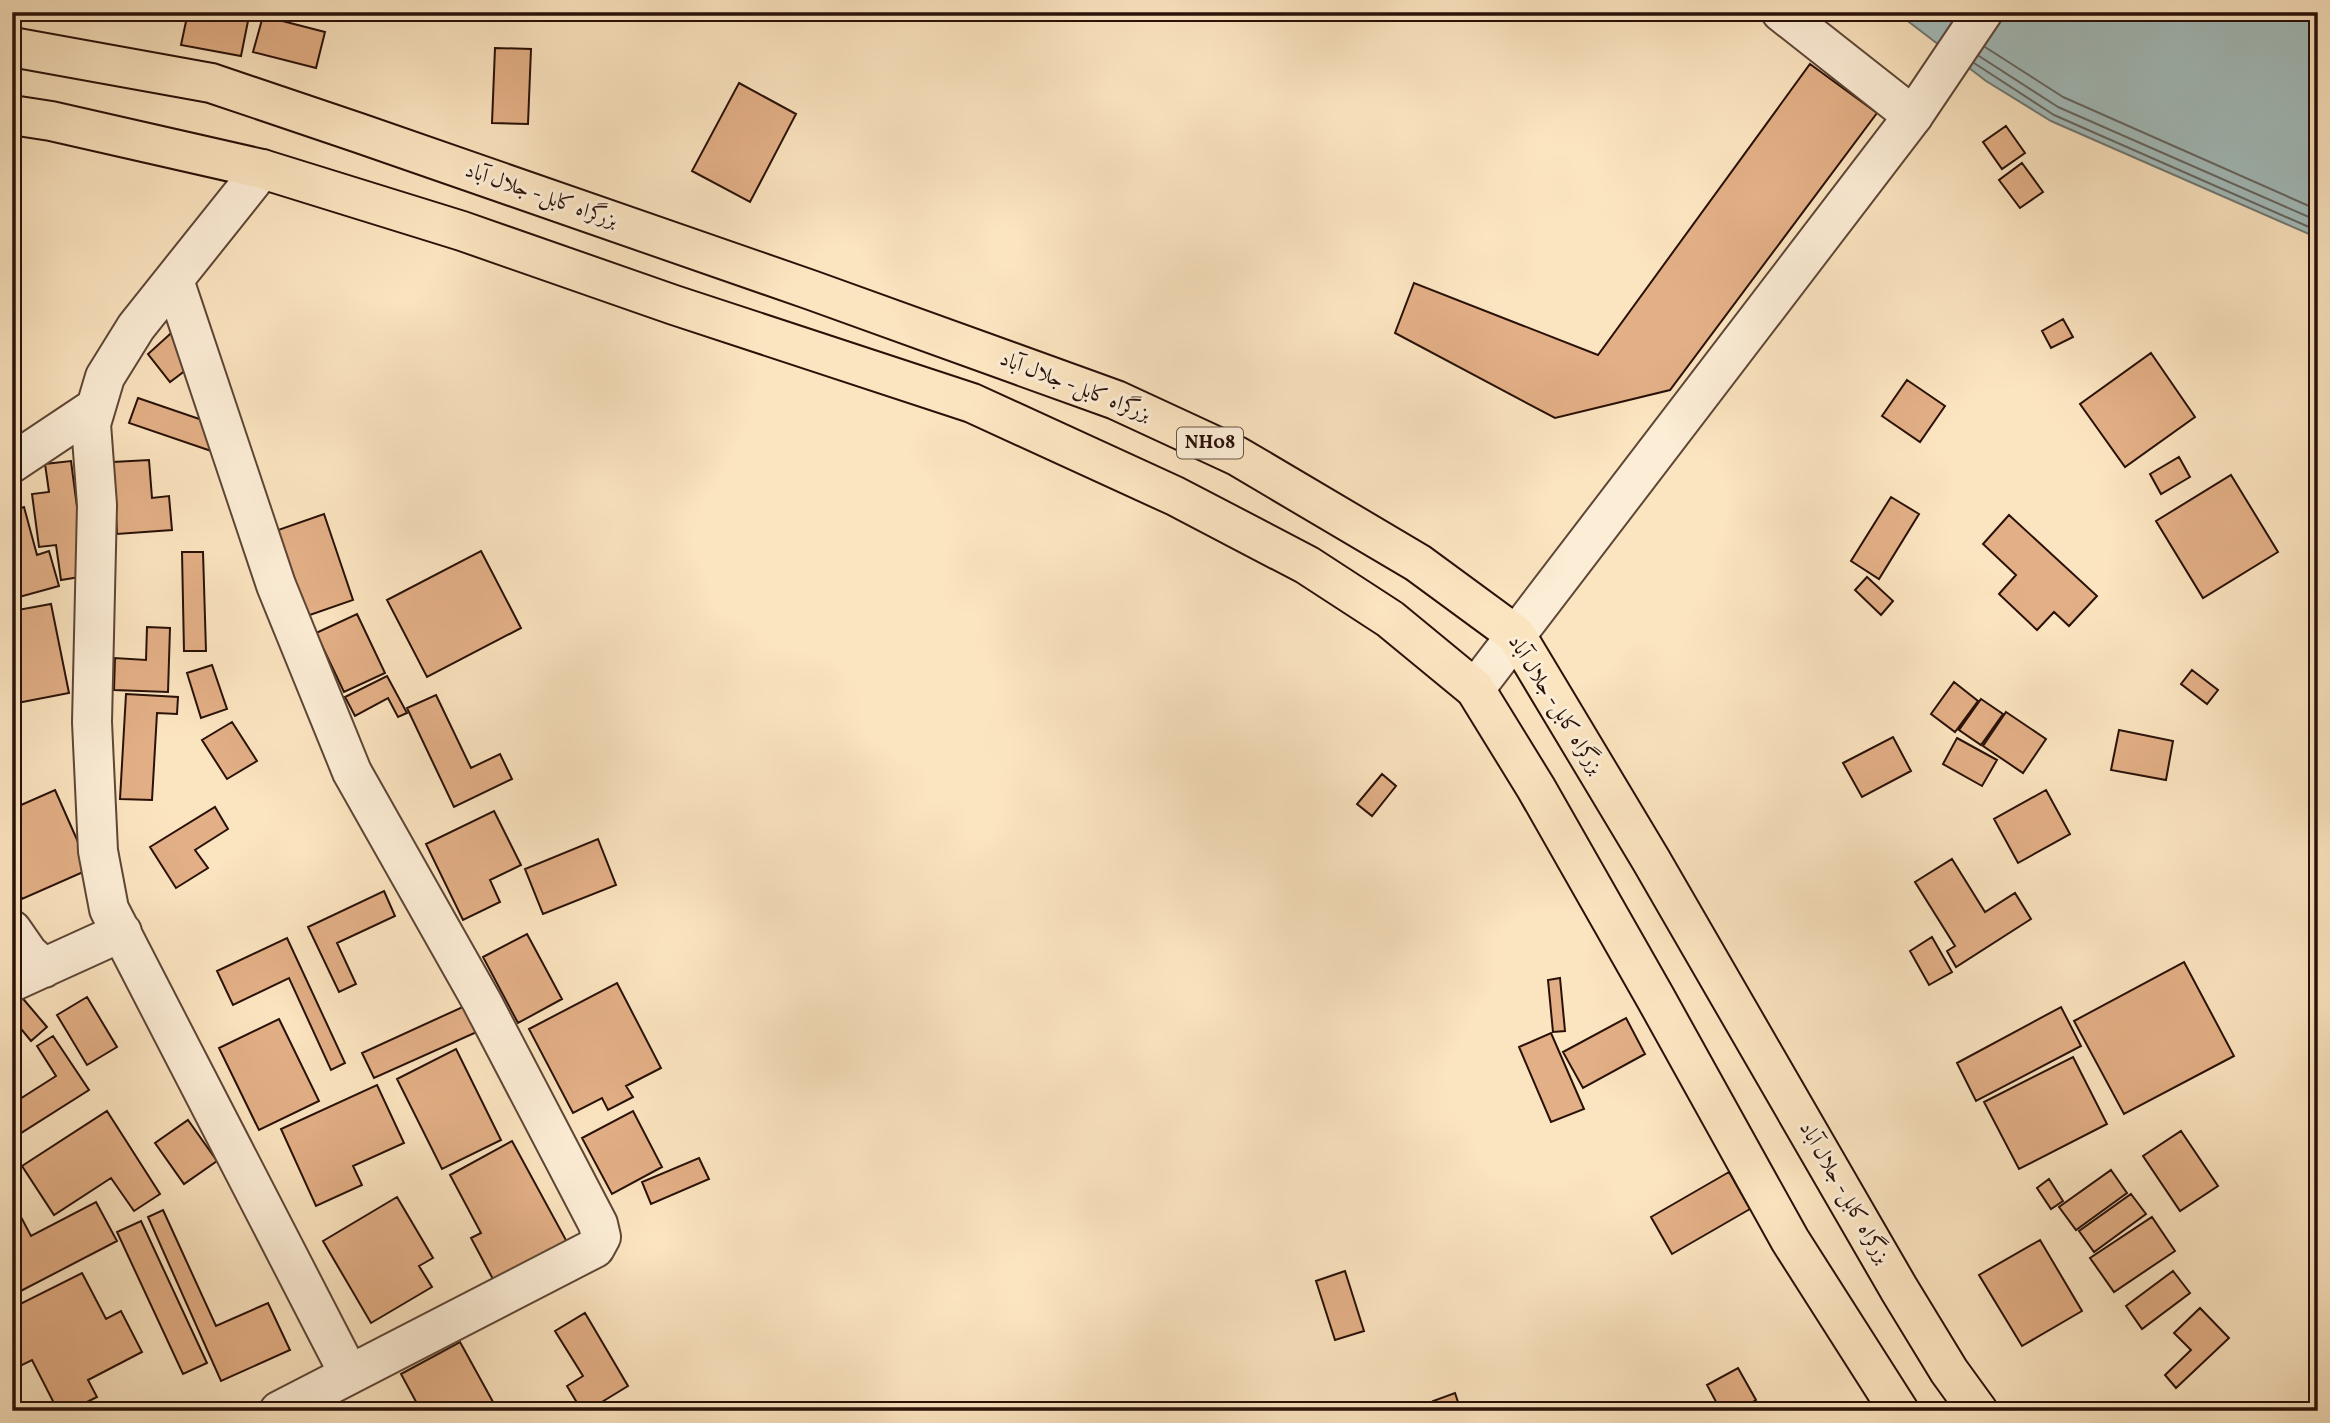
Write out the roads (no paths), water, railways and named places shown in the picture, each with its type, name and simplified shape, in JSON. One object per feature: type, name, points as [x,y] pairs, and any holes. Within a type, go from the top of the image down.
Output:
[{"type":"highway","name":"بزرگراه کابل- جلال آباد","points":[[12,47],[211,83],[811,290],[1116,400],[1237,456],[1407,556],[1516,635],[1658,872],[1899,1289],[1948,1371],[1978,1411]]},
{"type":"highway","points":[[12,115],[64,124],[262,169],[463,231],[674,305],[972,403],[1175,496],[1307,565],[1391,619],[1475,689],[1536,788],[1790,1240],[1899,1411]]},
{"type":"street","points":[[1781,12],[1913,116]]},
{"type":"street","points":[[1475,689],[1913,116],[1983,12]]},
{"type":"street","points":[[262,169],[136,327],[105,377],[91,424],[97,505],[92,722],[98,851],[109,909],[349,1374]]},
{"type":"street","points":[[173,280],[276,585],[352,772],[482,1002],[598,1224],[601,1237],[595,1248],[279,1411]]},
{"type":"street","points":[[12,463],[96,407]]},
{"type":"street","points":[[12,930],[28,953],[28,975],[122,932]]},
{"type":"water","points":[[1896,12],[2318,12],[2318,238],[2051,121],[1986,81]]}]
